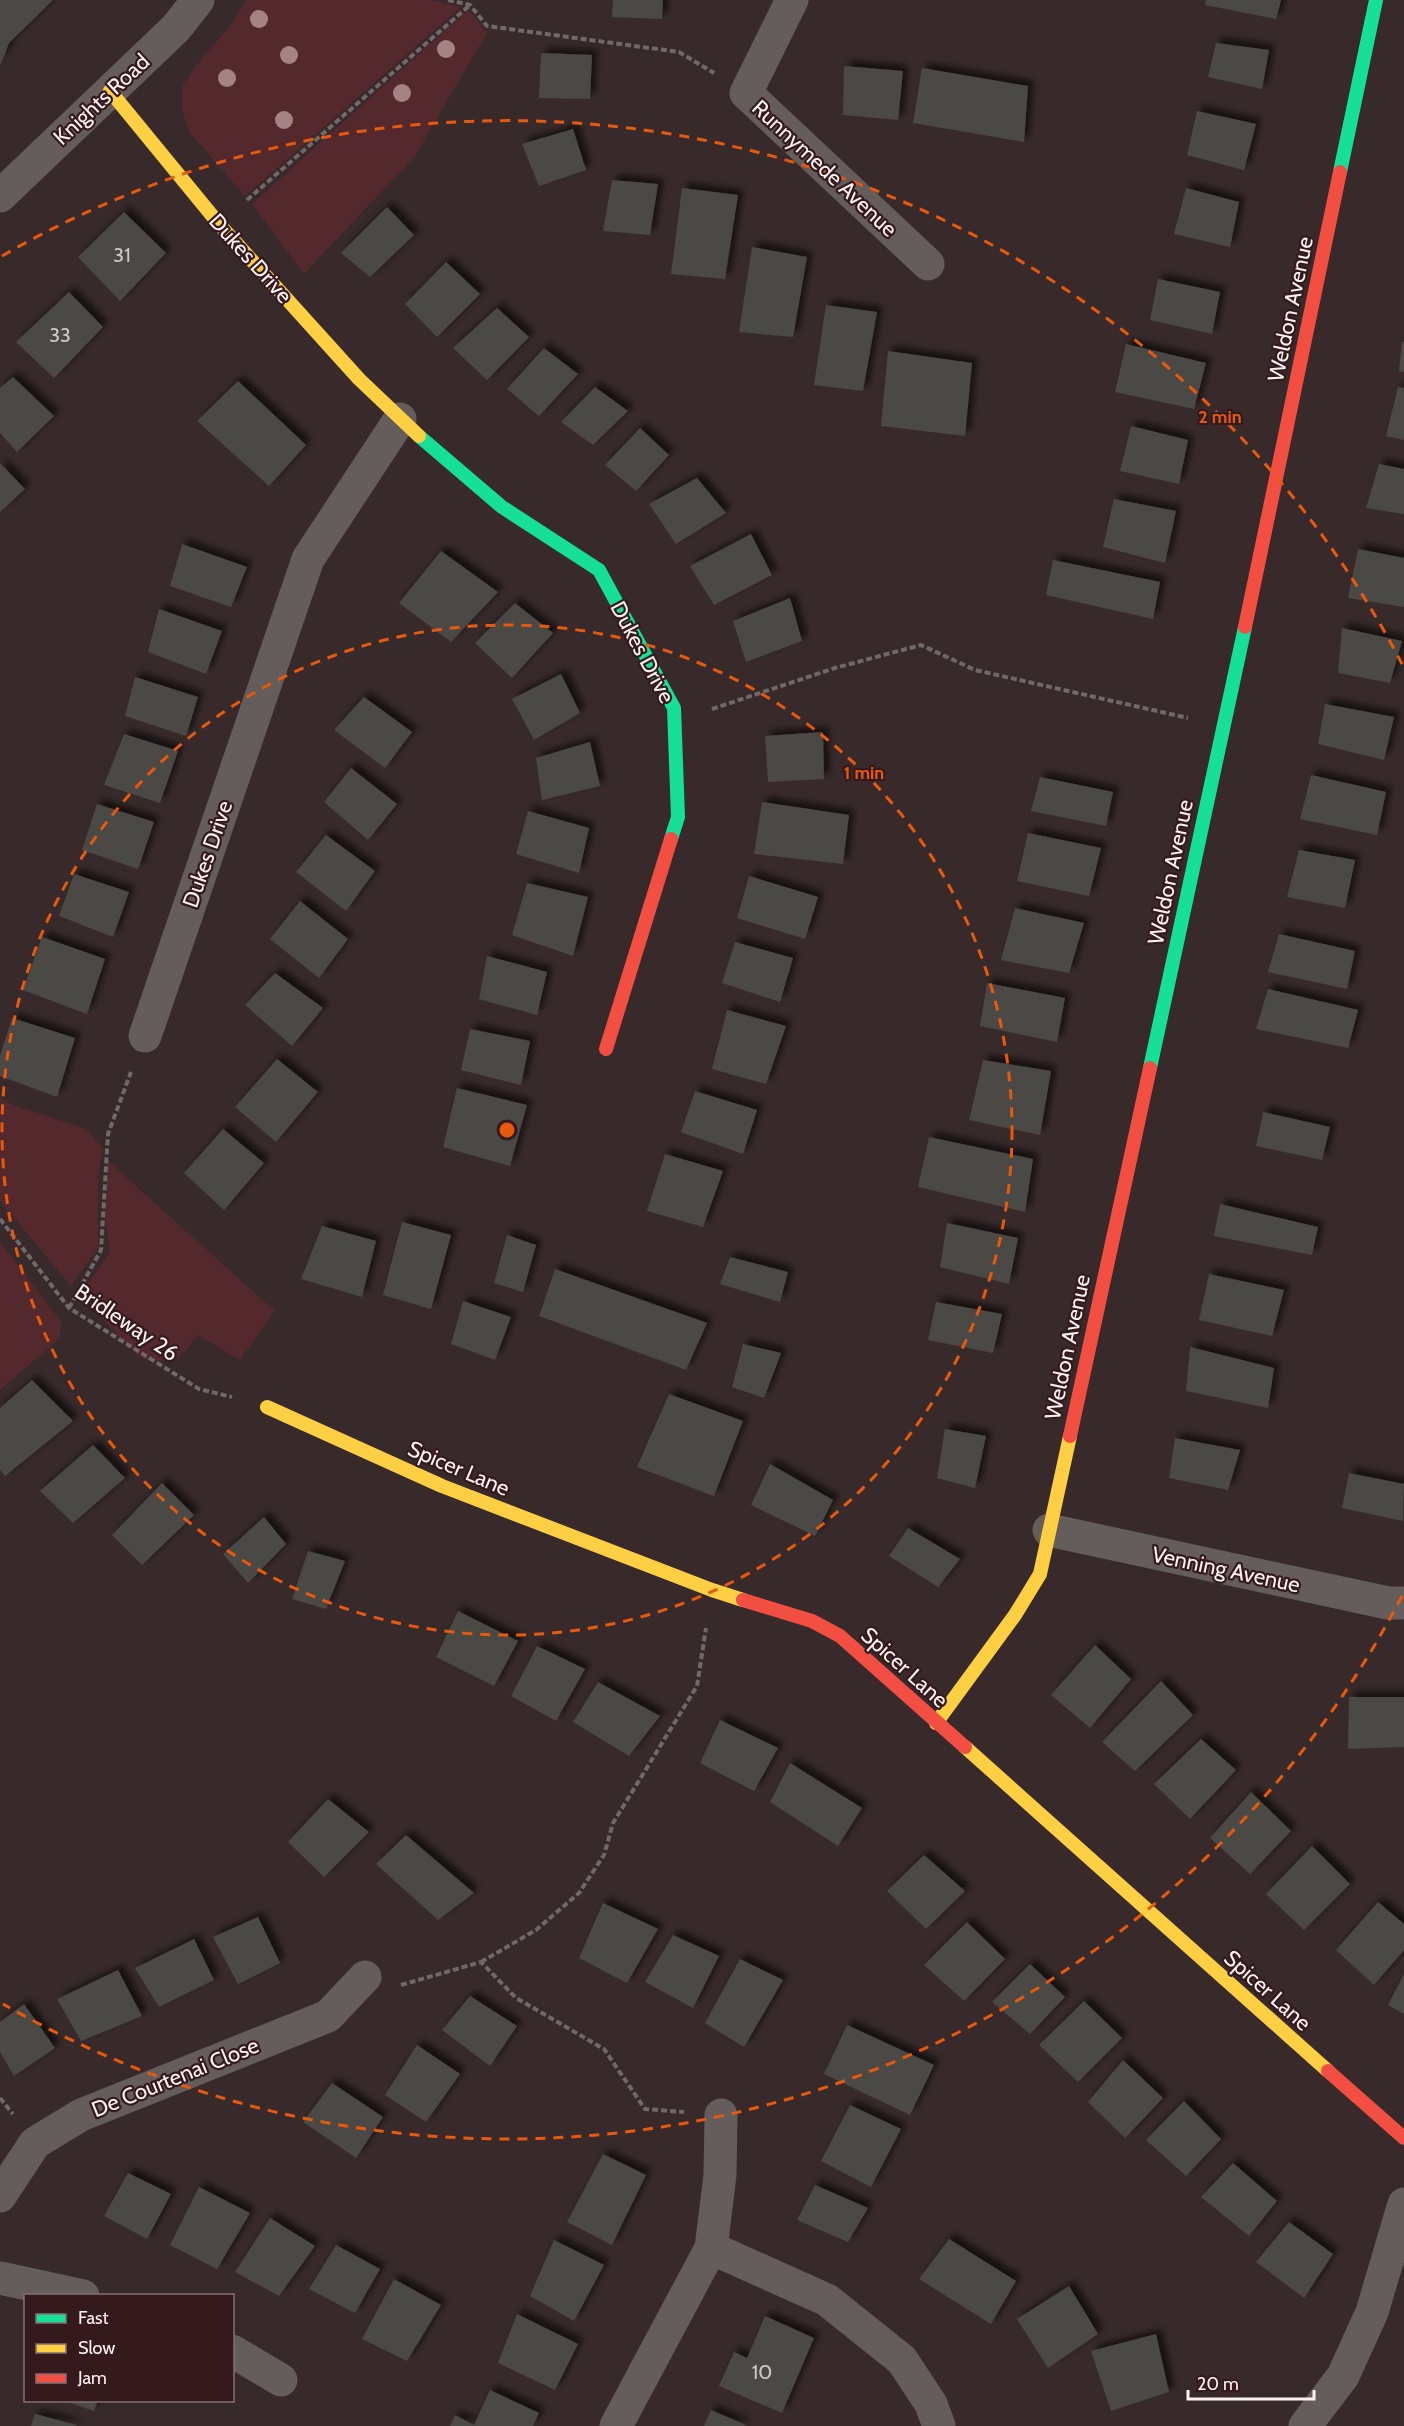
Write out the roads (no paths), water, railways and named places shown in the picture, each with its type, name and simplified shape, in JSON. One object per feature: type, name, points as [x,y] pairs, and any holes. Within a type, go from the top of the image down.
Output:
[{"type":"street","name":"Knights Road","points":[[0,196],[176,28],[198,0]]},
{"type":"street","name":"Runnymede Avenue","points":[[792,0],[746,93],[928,264]]},
{"type":"street","name":"Weldon Avenue","points":[[936,1724],[1015,1615],[1040,1574],[1224,726],[1376,0]]},
{"type":"street","name":"Dukes Drive","points":[[110,91],[219,224],[359,379],[400,419],[502,507],[599,570],[674,708],[678,817],[606,1049]]},
{"type":"street","name":"Dukes Drive","points":[[145,1036],[308,559],[400,419]]},
{"type":"street","name":"Spicer Lane","points":[[267,1407],[442,1486],[712,1590],[812,1621],[840,1636],[936,1724],[1404,2138]]},
{"type":"street","name":"Venning Avenue","points":[[1049,1530],[1388,1603],[1404,1603]]},
{"type":"street","name":"De Courtenai Close","points":[[0,2196],[35,2143],[81,2115],[328,2016],[365,1977]]},
{"type":"street","points":[[616,2426],[711,2248],[720,2175],[721,2115]]},
{"type":"street","points":[[1305,2426],[1343,2376],[1372,2312],[1404,2204]]},
{"type":"street","points":[[711,2248],[827,2300],[902,2360],[931,2403],[939,2426]]},
{"type":"street","points":[[0,2278],[78,2294]]},
{"type":"street","points":[[234,2352],[281,2380]]}]
